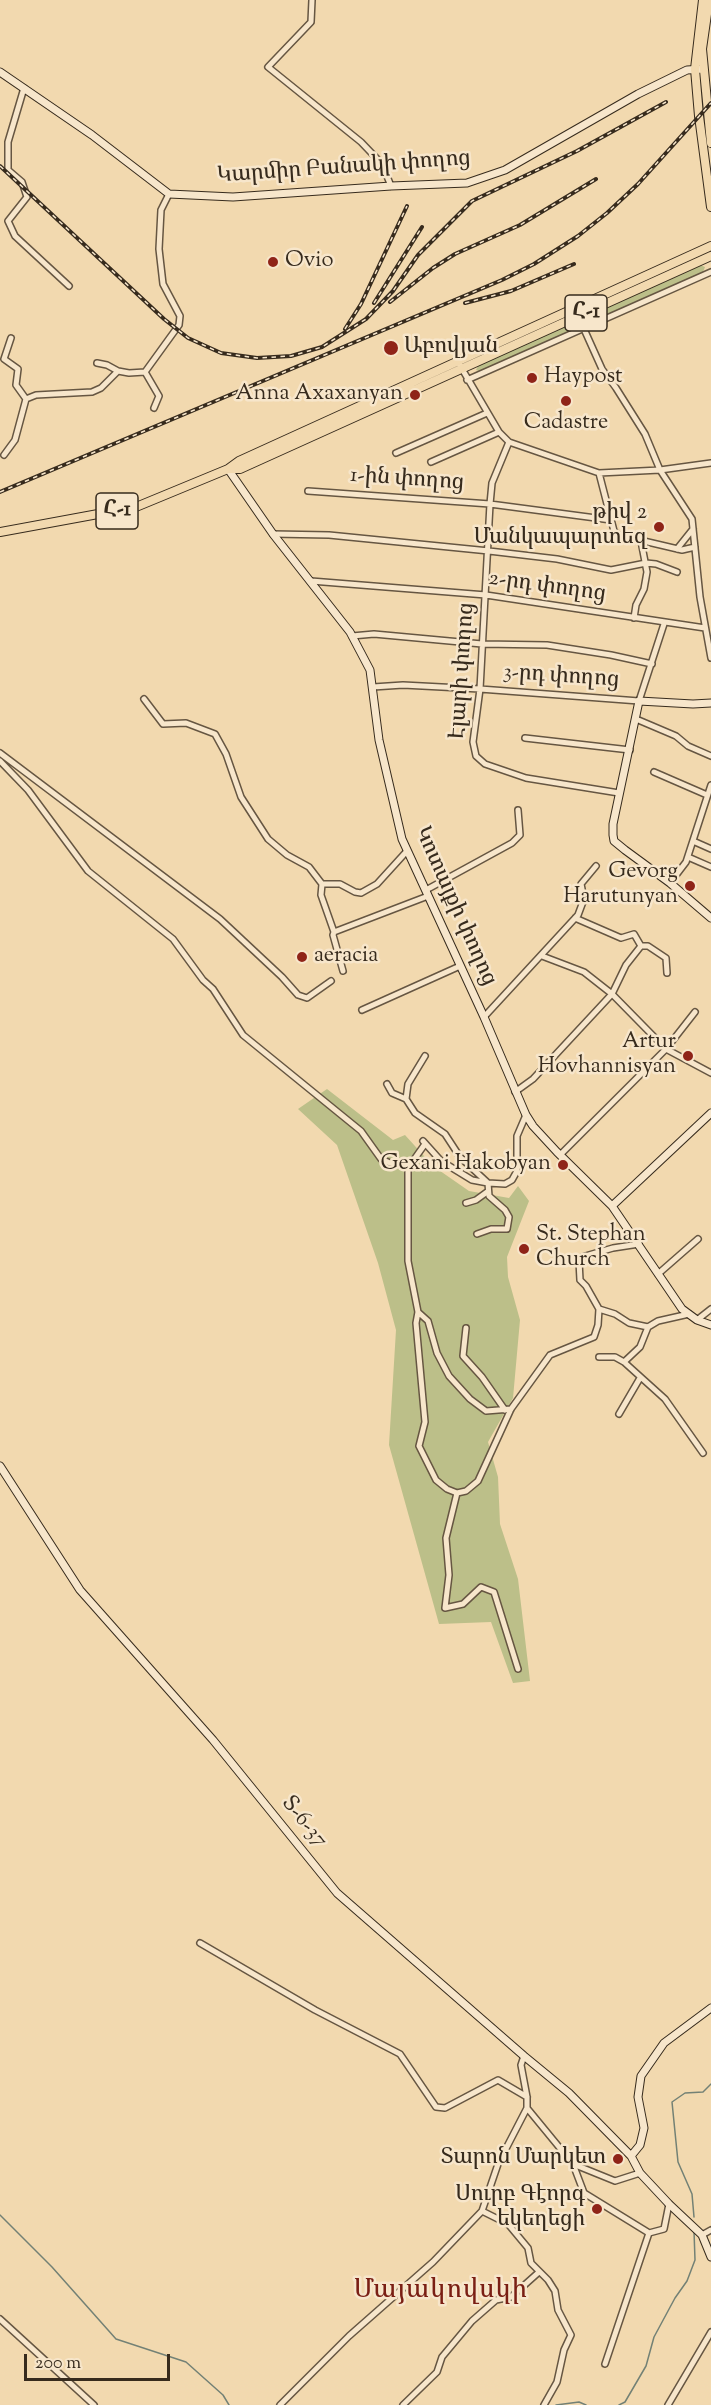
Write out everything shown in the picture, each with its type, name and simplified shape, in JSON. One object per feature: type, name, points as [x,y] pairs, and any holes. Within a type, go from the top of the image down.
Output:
[{"type":"main road","points":[[703,0],[698,71],[711,207]]},
{"type":"main road","points":[[708,0],[698,71],[711,144]]},
{"type":"main road","name":"Կարմիր Բանակի փողոց","points":[[169,194],[233,197],[467,183],[505,170],[638,94],[687,70],[698,71]]},
{"type":"main road","points":[[0,72],[169,194]]},
{"type":"main road","name":"Հ-1","points":[[460,366],[711,246]]},
{"type":"main road","name":"Հ-1","points":[[0,532],[136,507],[228,469],[239,461],[711,256]]},
{"type":"main road","name":"Կոտայքի փողոց","points":[[228,469],[273,534],[352,636],[370,670],[379,740],[402,839],[484,1017],[526,1115],[560,1155],[612,1206],[682,1308],[697,1320],[711,1325]]},
{"type":"main road","points":[[711,703],[639,701],[613,824],[614,841],[670,883],[711,918]]},
{"type":"main road","points":[[612,1206],[711,1113]]},
{"type":"main road","name":"Տ-6-37","points":[[0,1466],[80,1590],[213,1740],[337,1893],[569,2093],[631,2156],[640,2173],[669,2204],[702,2235],[711,2257]]},
{"type":"main road","points":[[631,2156],[640,2145],[644,2128],[638,2097],[641,2076],[664,2043],[711,2008]]},
{"type":"street","points":[[312,0],[311,22],[268,67],[361,142],[382,164],[391,186]]},
{"type":"street","points":[[24,88],[8,142],[8,170],[22,182],[27,197],[8,221],[15,236],[69,286]]},
{"type":"street","points":[[145,372],[179,325],[180,316],[163,284],[159,249],[161,210],[169,194]]},
{"type":"street","points":[[467,380],[711,272]]},
{"type":"street","points":[[584,329],[602,369],[645,434],[660,470],[692,519],[705,628],[711,658]]},
{"type":"street","points":[[11,338],[4,359],[18,369],[16,385],[26,399]]},
{"type":"street","points":[[97,363],[118,371],[145,372]]},
{"type":"street","points":[[460,366],[499,432],[509,442],[599,473],[660,470],[711,463]]},
{"type":"street","points":[[26,399],[36,395],[92,392],[101,388],[118,371]]},
{"type":"street","points":[[145,372],[159,396],[154,408]]},
{"type":"street","points":[[4,455],[15,440],[26,399]]},
{"type":"street","points":[[396,453],[487,413]]},
{"type":"street","points":[[431,462],[499,432]]},
{"type":"street","name":"Էլարի փողոց","points":[[509,442],[492,483],[480,689],[473,742],[476,756],[485,764],[526,778],[619,793]]},
{"type":"street","points":[[599,473],[611,520],[618,535],[677,549],[695,547]]},
{"type":"street","name":"1-ին փողոց","points":[[308,491],[490,504],[611,520]]},
{"type":"street","points":[[677,549],[694,528]]},
{"type":"street","points":[[273,534],[329,535],[489,551],[557,559],[611,570],[645,562],[677,572]]},
{"type":"street","points":[[634,618],[636,605],[646,581],[641,541]]},
{"type":"street","name":"2-րդ փողոց","points":[[311,581],[486,595],[664,624],[705,628]]},
{"type":"street","points":[[639,701],[664,624]]},
{"type":"street","points":[[352,636],[374,634],[482,644],[547,645],[652,664]]},
{"type":"street","name":"3-րդ փողոց","points":[[373,687],[403,685],[480,689],[639,701]]},
{"type":"street","points":[[144,699],[163,724],[186,723],[215,734],[226,754],[241,797],[268,839],[287,855],[309,867],[322,884],[321,895],[334,932],[343,971]]},
{"type":"street","points":[[636,719],[676,736],[688,746],[711,756]]},
{"type":"street","points":[[525,738],[630,750]]},
{"type":"street","points":[[0,753],[220,919],[298,995],[307,998],[331,981]]},
{"type":"street","points":[[0,761],[28,790],[88,871],[173,939],[203,980],[213,989],[243,1035],[361,1131],[381,1160],[398,1162],[408,1168]]},
{"type":"street","points":[[654,772],[707,795]]},
{"type":"street","points":[[670,883],[687,862],[711,785]]},
{"type":"street","points":[[704,806],[711,809]]},
{"type":"street","points":[[334,932],[427,893],[512,843],[520,835],[518,810]]},
{"type":"street","points":[[693,841],[711,849]]},
{"type":"street","points":[[322,884],[340,884],[354,892],[361,893],[377,884],[407,851]]},
{"type":"street","points":[[688,857],[711,867]]},
{"type":"street","points":[[484,1017],[575,918],[584,899],[581,884],[596,866]]},
{"type":"street","points":[[575,918],[621,938],[634,934],[641,946]]},
{"type":"street","points":[[641,946],[648,946],[666,958],[667,973]]},
{"type":"street","points":[[515,1092],[533,1078],[612,994],[626,966],[641,946]]},
{"type":"street","points":[[542,956],[584,972],[612,994],[666,1049],[711,1073]]},
{"type":"street","points":[[362,1011],[460,966]]},
{"type":"street","points":[[560,1155],[666,1049],[696,1012]]},
{"type":"street","points":[[406,1099],[408,1084],[425,1056]]},
{"type":"street","points":[[387,1084],[392,1093],[406,1099],[415,1113],[444,1134],[460,1157],[489,1183]]},
{"type":"street","points":[[526,1115],[517,1136],[517,1171],[512,1180],[505,1184],[472,1180],[449,1166],[424,1142],[408,1168],[408,1261],[418,1312],[416,1323],[425,1422],[419,1446],[436,1480],[447,1490],[457,1493],[466,1491],[478,1481],[508,1410],[550,1355],[594,1337],[598,1325],[599,1309],[580,1280],[579,1261],[582,1257],[639,1244]]},
{"type":"street","points":[[477,1234],[491,1229],[505,1230],[510,1223],[505,1210],[489,1196],[489,1183]]},
{"type":"street","points":[[466,1203],[488,1192]]},
{"type":"street","points":[[658,1274],[698,1239]]},
{"type":"street","points":[[599,1309],[615,1314],[629,1323],[648,1327]]},
{"type":"street","points":[[697,1320],[711,1309]]},
{"type":"street","points":[[418,1312],[428,1321],[437,1353],[449,1376],[470,1399],[486,1411],[508,1410]]},
{"type":"street","points":[[624,1362],[640,1347],[648,1327],[658,1321],[689,1314]]},
{"type":"street","points":[[466,1328],[462,1356],[508,1410]]},
{"type":"street","points":[[599,1357],[615,1357],[624,1362],[665,1399],[703,1453]]},
{"type":"street","points":[[619,1414],[640,1378]]},
{"type":"street","points":[[457,1493],[446,1538],[449,1575],[445,1608],[463,1604],[481,1587],[494,1592],[518,1669]]},
{"type":"street","points":[[200,1943],[315,2010],[400,2054],[436,2107],[445,2108],[498,2080],[527,2097]]},
{"type":"street","points":[[280,2405],[349,2336],[433,2262],[482,2211],[498,2164],[527,2108],[521,2065],[524,2056]]},
{"type":"street","points":[[527,2108],[573,2164],[584,2193],[649,2233],[664,2229],[669,2204]]},
{"type":"street","points":[[573,2164],[615,2181],[640,2173]]},
{"type":"street","points":[[482,2211],[508,2224],[528,2248],[531,2263],[548,2280],[555,2291],[558,2310],[571,2335],[564,2350],[557,2382],[544,2405]]},
{"type":"street","points":[[702,2235],[711,2230]]},
{"type":"street","points":[[604,2364],[649,2233]]},
{"type":"street","points":[[403,2405],[437,2372],[442,2357],[472,2321],[496,2300],[512,2297],[539,2272]]},
{"type":"street","points":[[0,2319],[94,2405]]},
{"type":"street","points":[[668,2405],[711,2332]]},
{"type":"green space","points":[[700,265],[705,267],[703,272],[482,372],[476,370],[478,366]]},
{"type":"green space","points":[[327,1089],[393,1140],[405,1135],[433,1166],[469,1191],[509,1198],[518,1186],[529,1201],[507,1257],[508,1277],[520,1320],[513,1398],[488,1442],[498,1477],[500,1524],[518,1579],[530,1681],[513,1683],[491,1622],[439,1624],[389,1445],[396,1330],[378,1263],[337,1145],[298,1109]]},
{"type":"waterway","points":[[694,2217],[692,2194],[678,2162],[672,2102],[685,2093],[703,2092],[711,2084]]},
{"type":"waterway","points":[[0,2215],[52,2267],[116,2339],[186,2362],[223,2395],[229,2405]]},
{"type":"waterway","points":[[619,2405],[625,2402],[646,2366],[654,2337],[687,2281],[695,2260],[694,2231]]},
{"type":"waterway","points":[[556,2405],[579,2402],[586,2405]]},
{"type":"railway","points":[[0,166],[164,319],[188,338],[221,353],[257,358],[291,356],[322,347],[366,319],[393,291],[418,255],[472,201],[577,151],[666,102]]},
{"type":"railway","points":[[0,492],[502,280],[534,264],[578,236],[607,213],[638,184],[711,103]]},
{"type":"railway","points":[[390,302],[433,268],[455,254],[520,225],[596,179]]},
{"type":"railway","points":[[345,329],[361,304],[407,206]]},
{"type":"railway","points":[[374,303],[422,227]]},
{"type":"railway","points":[[465,303],[511,291],[574,264]]},
{"type":"place","name":"Ovio","points":[[273,262]]},
{"type":"place","name":"Աբովյան","points":[[391,348]]},
{"type":"place","name":"Haypost","points":[[532,378]]},
{"type":"place","name":"Anna Axaxanyan","points":[[415,395]]},
{"type":"place","name":"Cadastre","points":[[566,401]]},
{"type":"place","name":"թիվ 2 Մանկապարտեզ","points":[[659,527]]},
{"type":"place","name":"Gevorg Harutunyan","points":[[690,886]]},
{"type":"place","name":"aeracia","points":[[302,957]]},
{"type":"place","name":"Artur Hovhannisyan","points":[[688,1056]]},
{"type":"place","name":"Gexani Hakobyan","points":[[563,1165]]},
{"type":"place","name":"St. Stephan Church","points":[[524,1249]]},
{"type":"place","name":"Տարոն Մարկետ","points":[[618,2159]]},
{"type":"place","name":"Սուրբ Գէորգ եկեղեցի","points":[[597,2209]]},
{"type":"district","name":"Մայակովսկի","points":[[441,2293]]}]
